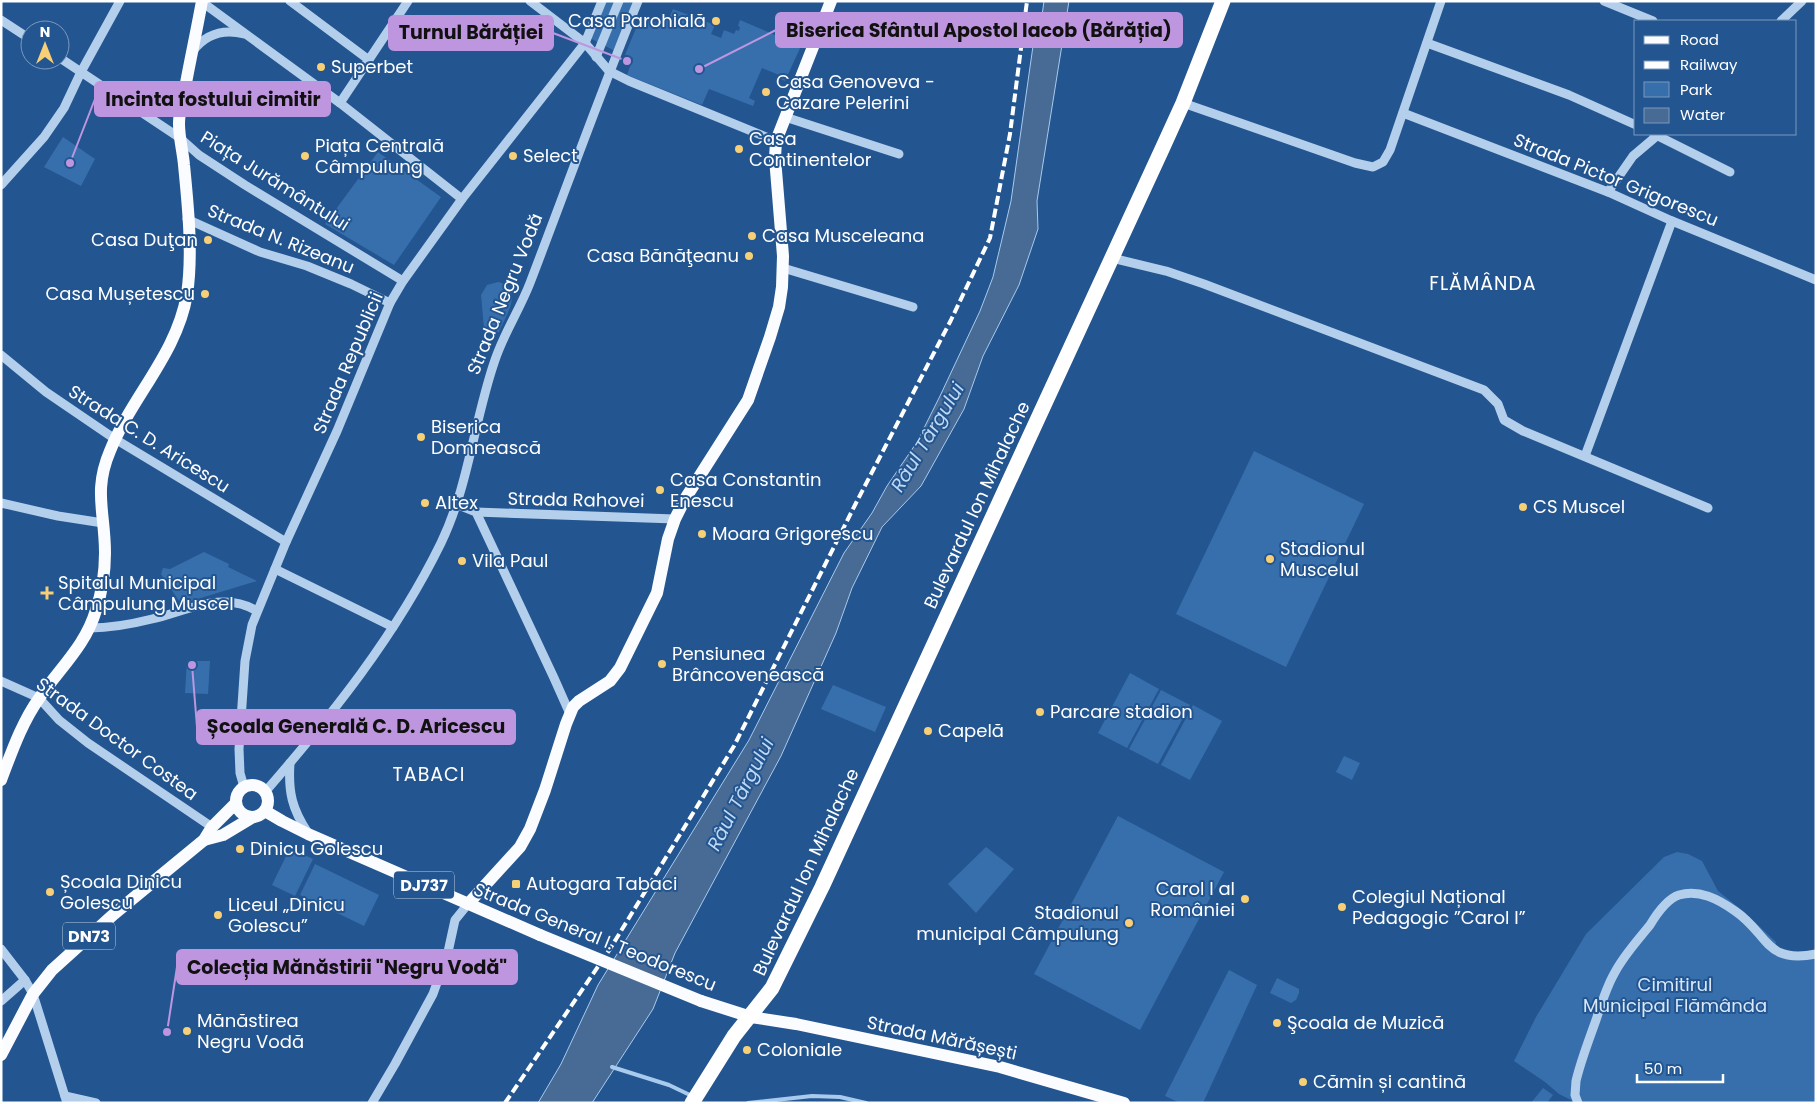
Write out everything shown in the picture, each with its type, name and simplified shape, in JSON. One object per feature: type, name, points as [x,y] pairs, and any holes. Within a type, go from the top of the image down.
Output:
[{"type":"highway","name":"Bulevardul Ion Mihalache","points":[[692,1103],[734,1036],[772,988],[814,904],[1112,258],[1182,103],[1223,1]]},
{"type":"main road","points":[[468,904],[520,846],[530,829],[570,714],[579,701],[610,681],[620,668],[657,593],[668,539],[675,519],[748,400],[779,307],[782,287],[783,268],[779,190],[775,158],[776,141],[832,1]]},
{"type":"main road","points":[[1,780],[14,746],[39,698],[67,663],[90,628],[101,593],[104,576],[105,554],[100,505],[101,479],[115,439],[175,335],[182,316],[190,266],[184,164],[179,122],[202,2]]},
{"type":"main road","points":[[244,787],[258,786],[265,792],[268,799],[265,810]]},
{"type":"main road","name":"DN73","points":[[1,1056],[33,994],[52,970],[78,945],[204,840],[212,827],[236,803],[237,794],[244,787]]},
{"type":"main road","points":[[236,803],[240,812],[253,817]]},
{"type":"main road","name":"Strada General I. Teodorescu","points":[[265,810],[308,834],[540,935],[702,1001],[751,1016]]},
{"type":"main road","name":"DN73","points":[[204,840],[223,835],[253,817],[258,816],[265,810]]},
{"type":"main road","name":"Strada Mărășești","points":[[751,1016],[1000,1067],[1124,1102]]},
{"type":"street","points":[[1,185],[44,137],[64,108],[81,72],[120,1]]},
{"type":"street","points":[[290,1],[369,60]]},
{"type":"street","points":[[340,103],[408,1]]},
{"type":"street","points":[[530,1],[585,43],[609,72],[776,141]]},
{"type":"street","name":"Strada Republicii","points":[[244,787],[240,773],[239,758],[248,638],[257,611],[286,542],[337,431],[390,303],[403,281],[462,199],[585,43],[602,1]]},
{"type":"street","points":[[596,57],[619,1]]},
{"type":"street","name":"Strada Negru Vodă","points":[[265,792],[350,691],[370,664],[432,560],[448,528],[496,358],[528,287],[609,72],[638,1]]},
{"type":"street","points":[[1182,103],[1355,163],[1373,167],[1383,162],[1387,156],[1441,1]]},
{"type":"street","points":[[1604,1],[1651,20]]},
{"type":"street","points":[[1782,20],[1802,1]]},
{"type":"street","points":[[202,2],[340,103],[462,199]]},
{"type":"street","points":[[1,20],[20,32]]},
{"type":"street","points":[[192,53],[199,44],[216,34],[232,31],[249,36]]},
{"type":"street","points":[[1427,43],[1569,95],[1634,124]]},
{"type":"street","name":"Piața Jurământului","points":[[70,65],[180,138],[199,155],[237,180],[403,281]]},
{"type":"street","name":"Strada Pictor Grigorescu","points":[[1403,113],[1608,192],[1672,221],[1816,280]]},
{"type":"street","points":[[785,117],[899,154]]},
{"type":"street","points":[[1608,192],[1633,156],[1656,135]]},
{"type":"street","points":[[1659,135],[1730,172]]},
{"type":"street","name":"Strada N. Rizeanu","points":[[187,218],[260,252],[307,266],[390,303]]},
{"type":"street","points":[[1585,456],[1672,221]]},
{"type":"street","points":[[1112,258],[1166,271],[1204,284],[1484,390],[1498,404],[1504,420],[1522,431],[1708,508]]},
{"type":"street","points":[[783,268],[914,307]]},
{"type":"street","name":"Strada C. D. Aricescu","points":[[1,355],[46,392],[115,439],[286,542]]},
{"type":"street","points":[[1,504],[103,524]]},
{"type":"street","name":"Strada Rahovei","points":[[456,504],[476,512],[675,519]]},
{"type":"street","points":[[476,512],[570,714]]},
{"type":"street","points":[[275,569],[393,627]]},
{"type":"street","points":[[90,628],[107,628],[153,619],[222,601],[241,603],[257,611]]},
{"type":"street","name":"Strada Doctor Costea","points":[[1,681],[39,698],[59,720],[88,743],[212,827]]},
{"type":"street","points":[[290,763],[291,799],[298,817],[308,834]]},
{"type":"street","points":[[1578,1103],[1575,1096],[1576,1081],[1614,973],[1658,913],[1676,896],[1689,893],[1706,895],[1736,911],[1776,952],[1787,956],[1816,954]]},
{"type":"street","points":[[372,1103],[396,1064],[433,994],[448,952],[455,920],[468,904]]},
{"type":"street","points":[[1,949],[25,980],[33,994],[66,1100],[96,1103]]},
{"type":"street","points":[[1,1001],[25,980]]},
{"type":"green space","points":[[604,1],[636,1],[615,51],[588,37]]},
{"type":"green space","points":[[673,9],[715,25],[711,34],[721,38],[724,30],[734,34],[736,30],[739,31],[740,20],[801,46],[785,81],[778,78],[779,75],[762,68],[749,98],[755,101],[753,106],[709,89],[702,105],[627,75],[633,58],[625,55],[641,16],[659,24],[662,16],[669,18]]},
{"type":"green space","points":[[63,137],[95,159],[81,186],[44,167]]},
{"type":"green space","points":[[378,152],[441,197],[394,265],[325,224]]},
{"type":"green space","points":[[498,282],[506,285],[511,290],[512,296],[509,310],[499,332],[493,333],[484,328],[481,295],[487,285]]},
{"type":"green space","name":"Stadionul Muscelul","points":[[1254,451],[1364,504],[1286,667],[1176,614]]},
{"type":"green space","points":[[204,552],[229,564],[228,567],[257,581],[181,604],[161,574],[163,568],[170,569]]},
{"type":"green space","points":[[187,661],[210,661],[208,694],[185,693]]},
{"type":"green space","points":[[1130,673],[1159,689],[1127,748],[1098,733]]},
{"type":"green space","points":[[833,685],[886,707],[875,732],[821,709]]},
{"type":"green space","points":[[1161,690],[1190,705],[1158,764],[1129,749]]},
{"type":"green space","points":[[1193,705],[1222,721],[1190,780],[1161,765]]},
{"type":"green space","points":[[1344,756],[1360,763],[1352,780],[1336,772]]},
{"type":"green space","name":"Stadionul municipal Câmpulung","points":[[1118,816],[1224,872],[1140,1030],[1034,974]]},
{"type":"green space","points":[[986,847],[1014,869],[976,913],[948,884]]},
{"type":"green space","points":[[290,848],[313,859],[295,896],[272,885]]},
{"type":"green space","name":"Cimitirul Municipal Flămânda","points":[[1677,852],[1688,854],[1702,861],[1718,891],[1776,942],[1774,955],[1784,958],[1816,957],[1816,1103],[1577,1103],[1559,1094],[1514,1061],[1536,1017],[1586,934],[1664,857]]},
{"type":"green space","points":[[315,864],[379,895],[364,926],[300,895]]},
{"type":"green space","points":[[1229,970],[1257,985],[1203,1103],[1180,1103],[1165,1096]]},
{"type":"green space","points":[[1277,978],[1299,989],[1296,1000],[1291,1003],[1270,993]]},
{"type":"green space","points":[[1543,1088],[1553,1095],[1547,1103],[1531,1103]]},
{"type":"water","name":"Râul Târgului","points":[[1044,1],[1069,1],[1037,201],[1038,229],[1019,285],[983,356],[964,409],[921,486],[882,527],[852,588],[836,633],[781,756],[675,953],[653,1009],[592,1103],[538,1103],[561,1064],[598,985],[749,740],[844,553],[917,442],[980,311],[993,277],[1011,201],[1033,46],[1041,23]]},
{"type":"waterway","points":[[612,1067],[669,1085],[692,1096]]},
{"type":"waterway","points":[[748,1103],[812,1096],[840,1097],[866,1103]]},
{"type":"railway","points":[[505,1103],[610,949],[734,746],[856,503],[951,320],[990,238],[1010,134],[1027,1]]},
{"type":"place","name":"Casa Parohială","points":[[716,21]]},
{"type":"place","name":"Turnul Bărăției","points":[[627,61]]},
{"type":"place","name":"Superbet","points":[[321,67]]},
{"type":"place","name":"Biserica Sfântul Apostol Iacob (Bărăția)","points":[[699,69]]},
{"type":"place","name":"Casa Genoveva - Cazare Pelerini","points":[[766,92]]},
{"type":"place","name":"Casa Continentelor","points":[[739,149]]},
{"type":"place","name":"Piața Centrală Câmpulung","points":[[305,156]]},
{"type":"place","name":"Select","points":[[513,156]]},
{"type":"place","name":"Incinta fostului cimitir","points":[[70,163]]},
{"type":"place","name":"Casa Musceleana","points":[[752,236]]},
{"type":"place","name":"Casa Duţan","points":[[208,240]]},
{"type":"place","name":"Casa Bănăţeanu","points":[[749,256]]},
{"type":"place","name":"Casa Mușetescu","points":[[205,294]]},
{"type":"place","name":"Biserica Domnească","points":[[421,437]]},
{"type":"place","name":"Casa Constantin Enescu","points":[[660,490]]},
{"type":"place","name":"Altex","points":[[425,503]]},
{"type":"place","name":"CS Muscel","points":[[1523,507]]},
{"type":"place","name":"Moara Grigorescu","points":[[702,534]]},
{"type":"place","name":"Stadionul Muscelul","points":[[1270,559]]},
{"type":"place","name":"Vila Paul","points":[[462,561]]},
{"type":"place","name":"Spitalul Municipal Câmpulung Muscel","points":[[47,593]]},
{"type":"place","name":"Pensiunea Brâncovenească","points":[[662,664]]},
{"type":"place","name":"Școala Generală C. D. Aricescu","points":[[192,665]]},
{"type":"place","name":"Parcare stadion","points":[[1040,712]]},
{"type":"place","name":"Capelă","points":[[928,731]]},
{"type":"place","name":"Dinicu Golescu","points":[[240,849]]},
{"type":"place","name":"Autogara Tabaci","points":[[516,884]]},
{"type":"place","name":"Școala Dinicu Golescu","points":[[50,892]]},
{"type":"place","name":"Carol I al României","points":[[1245,899]]},
{"type":"place","name":"Colegiul Național Pedagogic ”Carol I”","points":[[1342,907]]},
{"type":"place","name":"Liceul „Dinicu Golescu”","points":[[218,915]]},
{"type":"place","name":"Stadionul municipal Câmpulung","points":[[1129,923]]},
{"type":"place","name":"Şcoala de Muzică","points":[[1277,1023]]},
{"type":"place","name":"Mănăstirea Negru Vodă","points":[[187,1031]]},
{"type":"place","name":"Colecția Mănăstirii \"Negru Vodă\"","points":[[167,1032]]},
{"type":"place","name":"Coloniale","points":[[747,1050]]},
{"type":"place","name":"Cămin și cantină","points":[[1303,1082]]},
{"type":"district","name":"FLĂMÂNDA","points":[[1483,283]]},
{"type":"district","name":"TABACI","points":[[429,774]]}]
